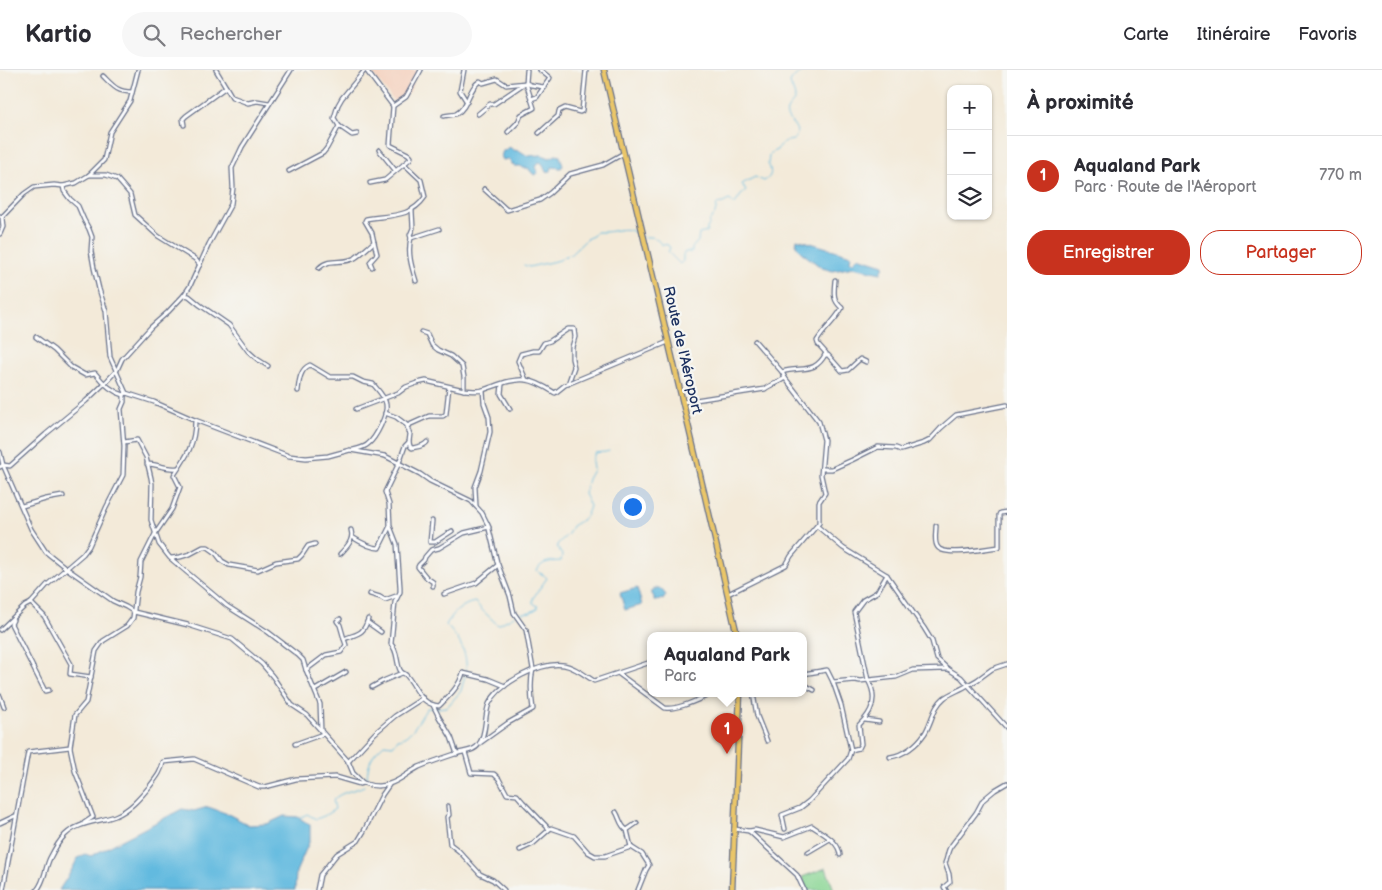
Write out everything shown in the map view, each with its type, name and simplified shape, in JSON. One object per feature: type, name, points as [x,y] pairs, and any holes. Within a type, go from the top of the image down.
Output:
[{"type":"main road","name":"Route de l'Aéroport","points":[[604,70],[668,342],[686,402],[736,632]]},
{"type":"main road","points":[[732,890],[740,697]]},
{"type":"street","points":[[0,234],[3,227],[1,217],[24,194],[34,188],[76,184],[89,175],[104,160],[110,132],[130,101],[138,70]]},
{"type":"street","points":[[216,70],[232,97],[248,103],[269,103]]},
{"type":"street","points":[[1,466],[10,466],[104,384],[117,370],[122,359],[184,295],[231,204],[233,188],[232,168],[242,147],[291,70]]},
{"type":"street","points":[[357,134],[352,135],[339,126],[334,118],[338,105],[366,70],[394,106],[391,146],[411,157],[385,180],[370,183]]},
{"type":"street","points":[[394,106],[406,97],[421,70]]},
{"type":"street","points":[[464,70],[460,91],[467,102]]},
{"type":"street","points":[[508,132],[518,122],[521,115],[534,108],[526,83],[527,70]]},
{"type":"street","points":[[530,99],[537,97],[550,78],[540,70]]},
{"type":"street","points":[[539,133],[558,116],[559,111],[565,108],[582,111],[586,70]]},
{"type":"street","points":[[103,76],[122,92],[132,92]]},
{"type":"street","points":[[444,116],[456,114],[463,109],[476,84],[480,81],[483,83],[497,79],[506,85],[526,83],[544,87]]},
{"type":"street","points":[[478,114],[490,104],[494,104],[526,83]]},
{"type":"street","points":[[184,125],[183,119],[186,116],[226,87]]},
{"type":"street","points":[[289,171],[323,152],[339,126]]},
{"type":"street","points":[[379,150],[395,170]]},
{"type":"street","points":[[484,189],[507,210],[540,200],[570,174],[603,165],[624,154]]},
{"type":"street","points":[[372,267],[370,262],[377,254],[372,234],[365,221],[366,219],[406,213],[412,210],[425,197],[421,180],[404,164]]},
{"type":"street","points":[[89,175],[106,175],[117,179],[130,194],[135,215],[170,244],[195,258],[200,265]]},
{"type":"street","points":[[0,630],[83,554],[89,546],[123,475],[124,442],[120,409],[124,402],[125,394],[117,370],[110,357],[106,311],[91,251],[92,237],[78,206],[64,191],[63,186]]},
{"type":"street","points":[[412,210],[413,228],[409,245],[416,281]]},
{"type":"street","points":[[411,238],[439,229]]},
{"type":"street","points":[[319,268],[324,263],[343,262],[355,258],[374,242]]},
{"type":"street","points":[[835,280],[834,298],[836,303],[842,308],[840,314],[817,341],[818,344],[826,353],[825,355],[842,371],[848,370],[860,359],[866,362]]},
{"type":"street","points":[[184,295],[189,296],[229,326],[248,351],[268,366]]},
{"type":"street","points":[[526,380],[518,361],[520,354],[539,351],[544,343],[568,329],[574,329],[575,337],[572,347],[572,359],[574,367],[566,385]]},
{"type":"street","points":[[421,332],[427,334],[432,345],[438,350],[452,356],[462,366],[464,390]]},
{"type":"street","points":[[36,338],[54,350],[70,366],[85,374],[95,374],[104,384],[120,394],[154,402],[289,456],[306,458],[328,456],[363,447],[370,443],[385,414],[384,399],[374,384],[363,382],[353,377],[330,377],[310,365],[302,372],[298,391]]},
{"type":"street","points":[[728,594],[786,565],[819,523],[819,502],[825,493],[822,475],[824,440],[819,422],[782,372],[755,341]]},
{"type":"street","points":[[356,408],[398,394],[406,387],[426,381],[475,391],[526,380],[554,393],[566,385],[668,342]]},
{"type":"street","points":[[782,372],[812,368],[825,355]]},
{"type":"street","points":[[686,402],[765,389],[770,384],[780,382],[785,378]]},
{"type":"street","points":[[502,384],[501,394],[510,410]]},
{"type":"street","points":[[408,426],[429,416],[442,416],[446,414],[449,386]]},
{"type":"street","points":[[476,506],[475,487],[481,471],[490,432],[483,390]]},
{"type":"street","points":[[822,469],[832,468],[878,447],[901,450],[924,443],[930,440],[956,415],[1007,405]]},
{"type":"street","points":[[385,414],[396,417],[408,426],[409,442],[412,448],[422,446],[427,442]]},
{"type":"street","points":[[37,890],[46,873],[50,858],[65,835],[93,818],[74,771],[70,747],[75,715],[86,702],[96,651],[103,641],[127,626],[133,618],[141,562],[155,534],[172,508],[180,487],[174,475],[189,453],[195,433],[195,420]]},
{"type":"street","points":[[124,442],[137,440],[146,457],[152,484],[151,520],[159,544],[170,558],[227,606],[268,632],[303,660],[320,704],[322,733]]},
{"type":"street","points":[[409,442],[405,446],[399,464],[385,492],[390,504],[390,526],[397,544],[400,592],[395,602],[391,644],[395,648],[400,670],[423,698],[433,705],[439,706],[452,693],[463,673],[488,679],[505,686]]},
{"type":"street","points":[[82,824],[97,822],[117,815],[138,802],[162,768],[163,762],[194,759],[259,787],[296,780],[336,777],[372,786],[389,784],[419,767],[473,749],[508,723],[533,709],[533,669],[526,630],[514,613],[482,513],[471,502],[385,456],[350,450]]},
{"type":"street","points":[[0,452],[1,466],[22,506],[31,529],[46,552],[113,602],[134,612],[188,624],[232,639],[262,664],[292,705],[307,715],[348,762],[353,773],[363,783]]},
{"type":"street","points":[[147,464],[154,464],[167,469],[179,468]]},
{"type":"street","points":[[22,506],[63,496]]},
{"type":"street","points":[[936,526],[936,545],[939,550],[957,552],[999,547],[999,515],[1000,513],[1007,512]]},
{"type":"street","points":[[432,521],[430,542],[435,542],[452,531]]},
{"type":"street","points":[[352,537],[377,549],[390,526]]},
{"type":"street","points":[[817,526],[843,548],[887,575],[932,641],[937,659],[961,677],[1007,728]]},
{"type":"street","points":[[433,586],[433,582],[418,567],[425,556],[435,548],[439,548],[464,532],[488,527]]},
{"type":"street","points":[[340,554],[352,537],[351,530]]},
{"type":"street","points":[[435,542],[435,548]]},
{"type":"street","points":[[170,558],[180,557],[203,547],[208,547],[229,565],[258,570],[276,562],[298,559],[308,546],[315,544]]},
{"type":"street","points":[[444,594],[476,583],[498,565]]},
{"type":"street","points":[[851,750],[859,748],[861,744],[858,725],[868,717],[873,699],[854,612],[864,600],[877,592],[887,575]]},
{"type":"street","points":[[370,594],[385,600],[397,596]]},
{"type":"street","points":[[31,603],[44,616],[71,664],[70,674],[91,677]]},
{"type":"street","points":[[16,615],[11,624],[45,691],[49,690]]},
{"type":"street","points":[[306,670],[326,655],[341,652],[346,645],[337,621],[340,619]]},
{"type":"street","points":[[344,639],[360,633],[368,620],[381,632]]},
{"type":"street","points":[[480,743],[489,704],[505,686],[533,669],[557,664],[567,665],[584,673],[594,682],[647,663]]},
{"type":"street","points":[[890,757],[905,752],[922,736],[945,696],[977,680],[992,669],[1007,664]]},
{"type":"street","points":[[833,682],[896,677],[912,670],[948,669]]},
{"type":"street","points":[[785,829],[782,815],[800,808],[809,801],[848,759],[851,750],[841,705],[827,670],[807,673]]},
{"type":"street","points":[[315,690],[346,672]]},
{"type":"street","points":[[372,687],[403,673]]},
{"type":"street","points":[[618,674],[647,696]]},
{"type":"street","points":[[807,686],[814,690]]},
{"type":"street","points":[[0,696],[4,707]]},
{"type":"street","points":[[649,697],[665,708],[670,709],[704,697]]},
{"type":"street","points":[[754,697],[757,716],[767,740]]},
{"type":"street","points":[[348,762],[375,733],[395,716],[423,698]]},
{"type":"street","points":[[433,705],[451,737],[457,754]]},
{"type":"street","points":[[864,720],[879,722]]},
{"type":"street","points":[[295,744],[322,733]]},
{"type":"street","points":[[3,890],[28,752],[70,747]]},
{"type":"street","points":[[465,752],[471,773],[494,774],[507,794],[517,795],[549,829],[551,828],[574,836],[588,852],[595,856],[605,856],[631,847]]},
{"type":"street","points":[[946,890],[944,887],[950,882],[945,863],[950,846],[976,813],[983,800],[1007,783]]},
{"type":"street","points":[[317,890],[320,875],[337,854],[358,841],[389,784]]},
{"type":"street","points":[[448,806],[449,815],[447,817],[450,844],[460,851],[480,874],[493,880],[504,890]]},
{"type":"street","points":[[616,812],[620,818],[620,823],[627,830],[631,847],[642,854],[649,865],[638,890]]},
{"type":"street","points":[[0,823],[16,816]]},
{"type":"street","points":[[734,821],[740,829]]},
{"type":"street","points":[[627,830],[637,823]]},
{"type":"street","points":[[734,829],[754,830],[784,837],[812,826],[835,843],[840,855]]},
{"type":"street","points":[[520,850],[533,844],[549,829]]},
{"type":"street","points":[[748,831],[797,876],[804,890]]},
{"type":"street","points":[[808,852],[830,839]]},
{"type":"shaded area","points":[[370,70],[417,70],[410,92],[395,103]]},
{"type":"green space","points":[[826,868],[834,890],[807,890],[802,877]]},
{"type":"water","points":[[510,147],[528,156],[542,155],[550,158],[556,155],[560,156],[563,166],[561,168],[552,167],[551,171],[546,172],[542,163],[539,162],[535,167],[538,173],[535,175],[528,168],[514,166],[508,159],[503,160],[501,156],[503,151]]},
{"type":"water","points":[[797,239],[851,255],[851,262],[858,257],[884,265],[881,273],[853,267],[833,271],[822,268],[801,252],[796,245]]},
{"type":"water","points":[[637,588],[642,605],[625,610],[620,593]]},
{"type":"water","points":[[656,588],[661,589],[666,595],[663,600],[654,600],[652,591]]},
{"type":"water","points":[[208,807],[228,814],[249,825],[267,824],[284,816],[298,817],[310,825],[310,840],[296,872],[295,890],[59,890],[78,858],[85,854],[91,856],[182,809],[194,811]]},
{"type":"waterway","points":[[646,237],[653,237],[661,244],[668,245],[670,248],[668,252],[680,264],[683,261],[685,252],[692,252],[692,248],[698,241],[699,234],[707,232],[717,204],[729,200],[735,204],[746,191],[742,184],[755,177],[764,181],[769,178],[771,171],[768,164],[769,156],[786,141],[794,140],[797,132],[786,113],[795,98],[790,83],[798,74],[810,70]]},
{"type":"waterway","points":[[524,265],[529,267],[560,260],[570,255],[596,232],[628,230],[640,238],[642,237]]},
{"type":"waterway","points":[[522,613],[531,612],[538,608],[533,603],[533,598],[547,578],[537,571],[544,563],[561,561],[562,555],[557,546],[558,544],[568,534],[572,526],[585,517],[589,511],[590,506],[584,494],[588,479],[593,470],[592,461],[595,453],[609,451]]},
{"type":"waterway","points":[[466,672],[466,658],[462,646],[446,625],[451,617],[462,607],[475,602],[498,625],[514,616]]},
{"type":"waterway","points":[[436,708],[447,707],[461,691],[465,675]]},
{"type":"waterway","points":[[367,778],[368,767],[376,752],[384,744],[393,745],[398,739],[407,735],[415,727],[427,708],[433,708]]},
{"type":"waterway","points":[[300,818],[307,814],[316,819],[324,816],[335,809],[333,800],[344,793],[364,786]]},
{"type":"place","name":"Aqualand Park","points":[[727,754]]}]
